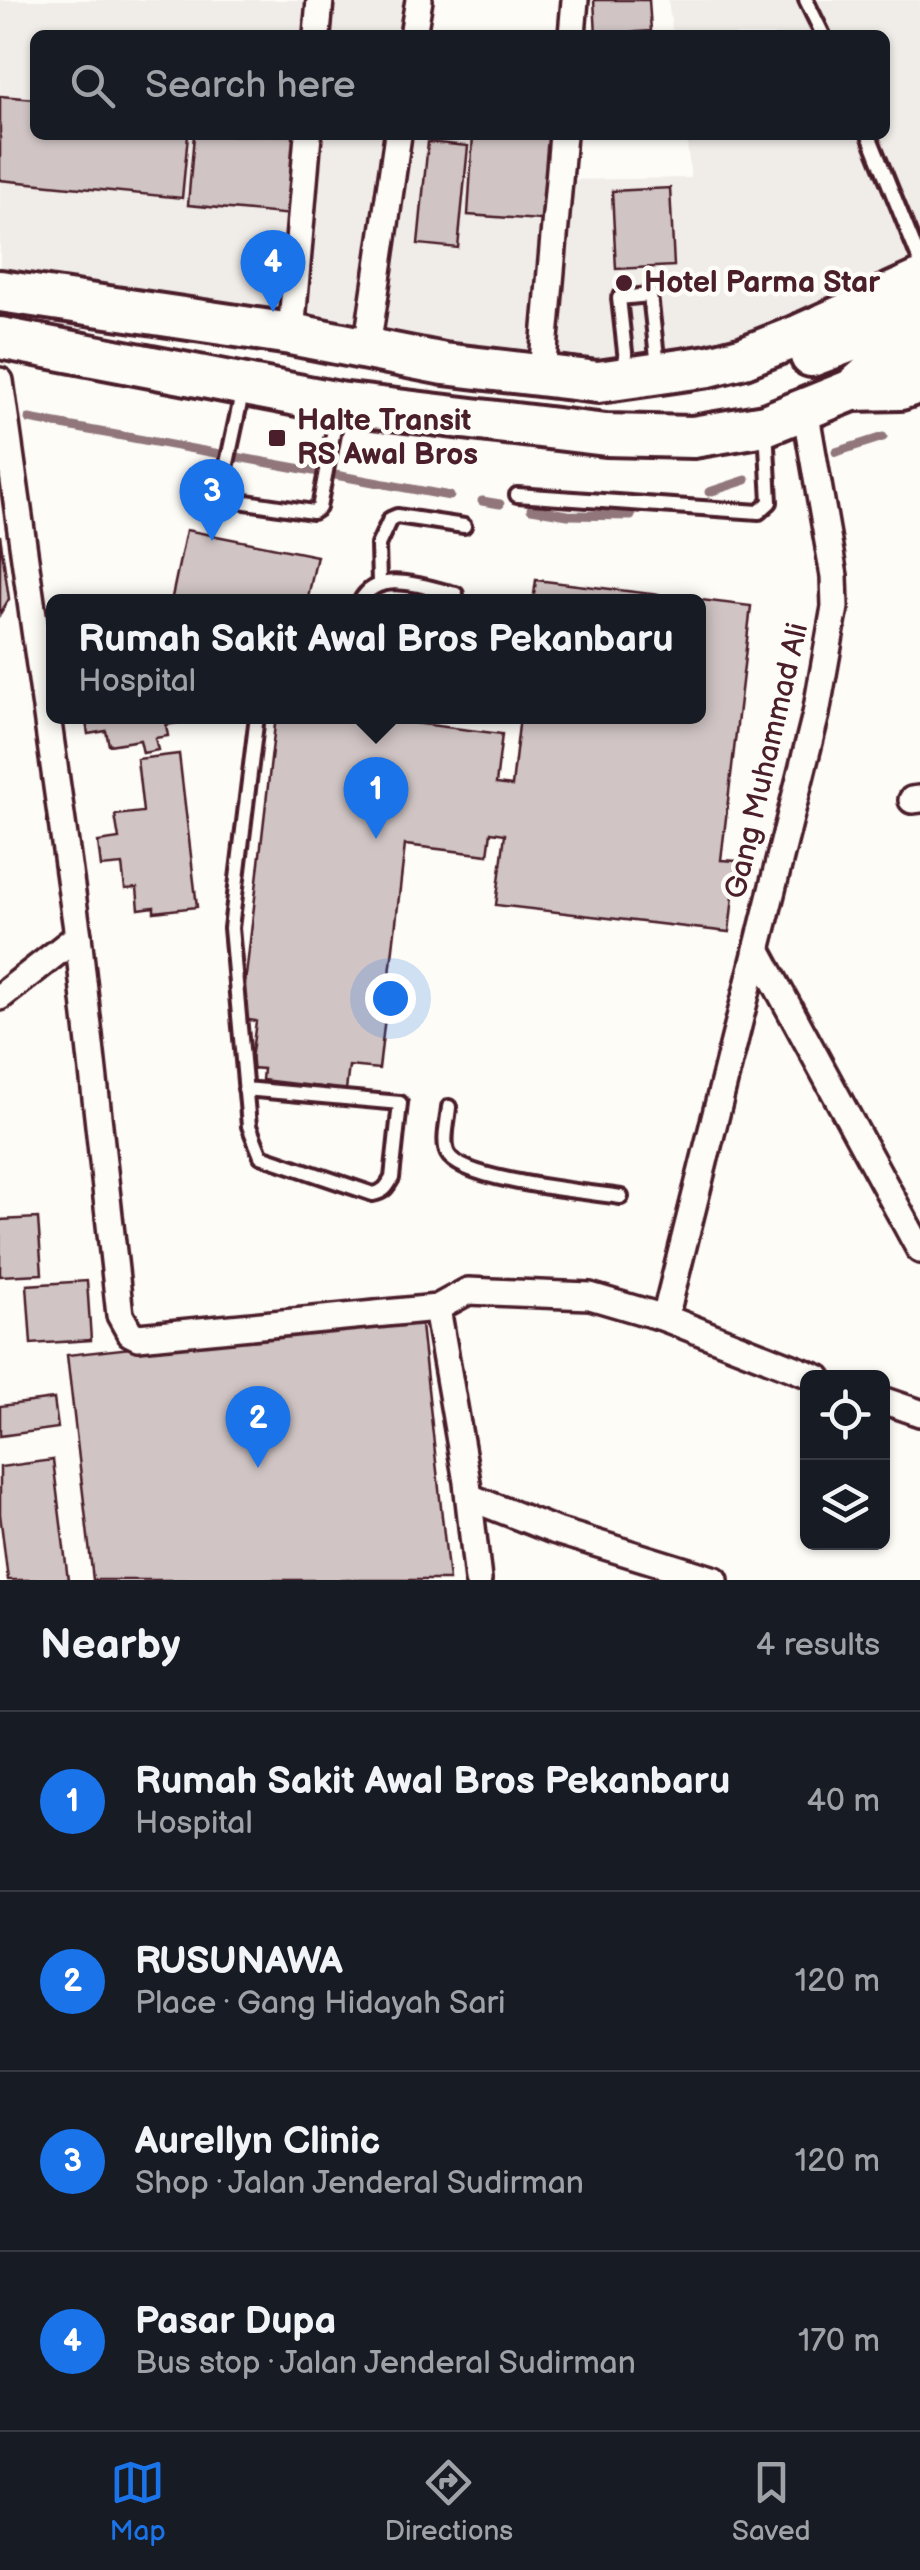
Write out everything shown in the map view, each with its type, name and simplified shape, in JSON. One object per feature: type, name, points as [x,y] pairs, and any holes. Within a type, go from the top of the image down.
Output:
[{"type":"main road","points":[[0,291],[291,334],[444,364],[598,382],[709,366],[744,356],[800,336],[920,282]]},
{"type":"main road","points":[[0,338],[339,404],[606,435],[693,437],[765,425],[852,390],[909,347]]},
{"type":"main road","points":[[744,356],[787,364],[909,347]]},
{"type":"street","points":[[317,30],[320,0]]},
{"type":"street","points":[[414,30],[418,0]]},
{"type":"street","points":[[572,30],[575,0]]},
{"type":"street","points":[[291,334],[308,140]]},
{"type":"street","points":[[366,348],[397,140]]},
{"type":"street","points":[[542,373],[563,140]]},
{"type":"street","points":[[0,381],[46,708]]},
{"type":"street","name":"Gang Muhammad Ali","points":[[665,1318],[816,714],[835,607],[834,576],[805,408]]},
{"type":"street","points":[[48,724],[78,936],[120,1315],[130,1333],[138,1337],[437,1308],[468,1291],[590,1296],[665,1318],[800,1371]]},
{"type":"street","points":[[0,997],[78,936]]},
{"type":"street","points":[[757,949],[920,1250]]},
{"type":"street","points":[[437,1308],[469,1498],[478,1580]]},
{"type":"street","points":[[890,1403],[920,1412]]},
{"type":"street","points":[[469,1498],[552,1530],[715,1580]]},
{"type":"lane","points":[[806,0],[820,30]]},
{"type":"lane","points":[[871,140],[920,261]]},
{"type":"lane","points":[[650,296],[643,376],[619,298],[650,296]]},
{"type":"lane","points":[[243,386],[222,492],[226,499],[312,512],[320,508],[339,404]]},
{"type":"lane","points":[[517,494],[759,512],[770,502],[765,425]]},
{"type":"lane","points":[[378,583],[378,545],[390,519],[397,516],[464,526]]},
{"type":"lane","points":[[365,594],[378,583],[403,583],[456,594]]},
{"type":"lane","points":[[245,1089],[400,1103],[388,1186],[373,1194],[261,1156],[249,1126],[245,1089],[231,928],[256,724]]},
{"type":"lane","points":[[449,1108],[446,1148],[457,1164],[508,1181],[621,1196]]},
{"type":"shaded area","points":[[0,0],[426,0],[423,30],[30,30],[30,140],[562,140],[559,180],[691,178],[687,140],[890,140],[890,30],[672,30],[668,0],[920,0],[920,263],[659,374],[557,364],[0,277]]},
{"type":"building","points":[[594,0],[649,0],[651,30],[596,30]]},
{"type":"building","points":[[0,96],[30,99],[30,140],[188,140],[182,198],[0,180]]},
{"type":"building","points":[[194,140],[298,140],[292,215],[188,205]]},
{"type":"building","points":[[473,140],[559,140],[554,221],[468,215]]},
{"type":"building","points":[[428,142],[468,146],[458,248],[418,244]]},
{"type":"building","points":[[670,188],[674,266],[616,269],[612,191]]},
{"type":"building","points":[[186,530],[317,556],[309,594],[173,594]]},
{"type":"building","points":[[0,535],[9,599],[0,614]]},
{"type":"building","points":[[536,580],[652,594],[534,594]]},
{"type":"building","points":[[706,601],[751,606],[721,860],[737,861],[729,932],[496,905],[505,834],[491,832],[488,855],[405,845],[379,1069],[349,1066],[346,1090],[262,1080],[263,1069],[250,1068],[256,1021],[241,1019],[275,724],[422,724],[502,734],[496,784],[512,786],[519,724],[706,724]]},
{"type":"building","points":[[86,724],[172,724],[166,725],[168,736],[155,738],[158,750],[143,753],[140,740],[109,745],[106,731],[88,734]]},
{"type":"building","points":[[179,754],[197,907],[154,912],[154,907],[139,909],[137,888],[125,889],[122,865],[101,867],[98,842],[119,839],[115,815],[143,812],[137,759]]},
{"type":"building","points":[[38,1218],[42,1274],[0,1276],[0,1220]]},
{"type":"building","points":[[87,1281],[91,1340],[31,1344],[27,1285]]},
{"type":"building","points":[[420,1316],[449,1580],[93,1580],[67,1355]]},
{"type":"building","points":[[54,1399],[58,1428],[0,1436],[0,1406]]},
{"type":"building","points":[[53,1460],[68,1580],[8,1580],[0,1514],[0,1467]]},
{"type":"waterway","points":[[29,419],[450,496]]},
{"type":"waterway","points":[[836,452],[883,437]]},
{"type":"waterway","points":[[709,492],[746,480]]},
{"type":"waterway","points":[[482,501],[500,504]]},
{"type":"waterway","points":[[531,509],[568,515],[631,516]]},
{"type":"place","name":"Hotel Parma Star","points":[[624,283]]},
{"type":"place","name":"Pasar Dupa","points":[[273,312]]},
{"type":"place","name":"Halte Transit RS Awal Bros","points":[[277,438]]},
{"type":"place","name":"Aurellyn Clinic","points":[[212,541]]},
{"type":"place","name":"Rumah Sakit Awal Bros Pekanbaru","points":[[376,839]]},
{"type":"place","name":"RUSUNAWA","points":[[258,1468]]}]
